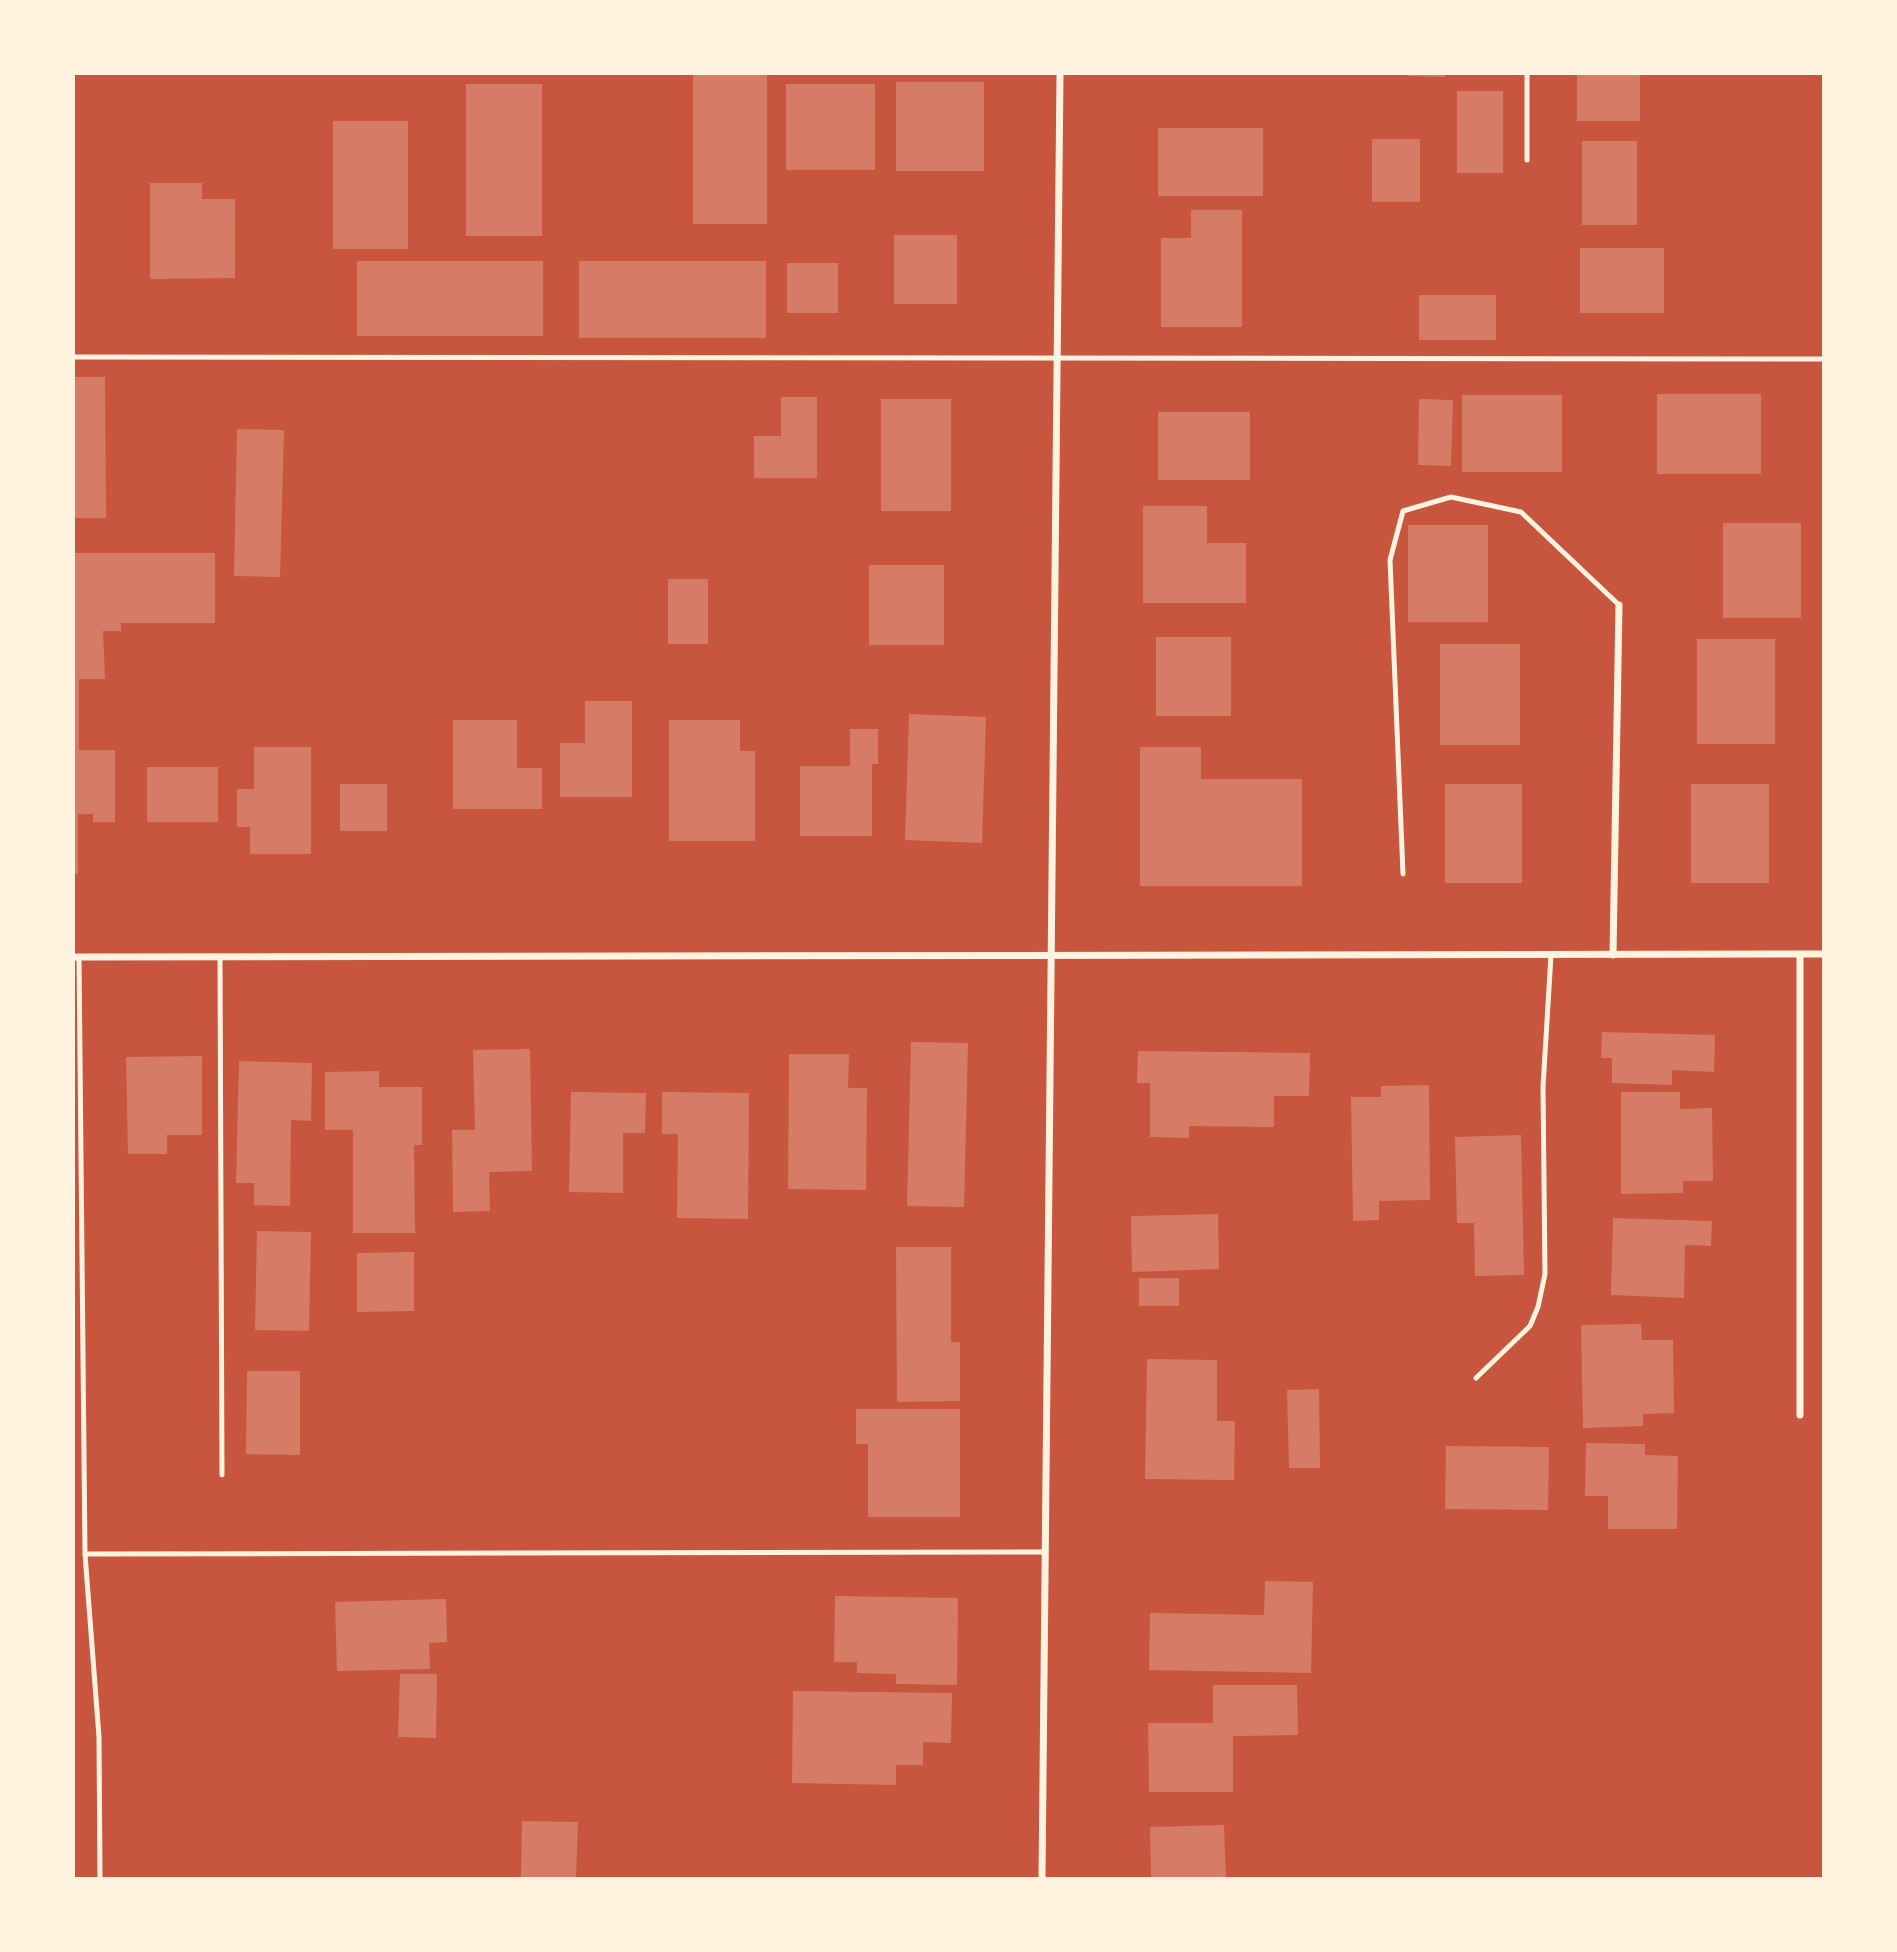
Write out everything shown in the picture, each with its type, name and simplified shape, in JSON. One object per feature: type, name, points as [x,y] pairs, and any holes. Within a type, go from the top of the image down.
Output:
[{"type":"street","points":[[1042,1878],[1060,74]]},
{"type":"street","points":[[1613,955],[1619,605]]},
{"type":"street","points":[[1800,954],[1800,1415]]},
{"type":"street","points":[[76,957],[1824,954]]},
{"type":"lane","points":[[1527,74],[1527,160]]},
{"type":"lane","points":[[74,357],[1824,359]]},
{"type":"lane","points":[[1403,874],[1390,560],[1403,511],[1451,497],[1521,512],[1619,605]]},
{"type":"lane","points":[[1476,1378],[1530,1326],[1538,1307],[1545,1274],[1542,1087],[1551,955]]},
{"type":"lane","points":[[76,957],[85,1554],[99,1737],[100,1878]]},
{"type":"lane","points":[[220,957],[222,1475]]},
{"type":"lane","points":[[85,1554],[1045,1552]]},
{"type":"building","points":[[693,74],[767,74],[767,224],[693,224]]},
{"type":"building","points":[[1445,74],[1445,77],[1408,76]]},
{"type":"building","points":[[1577,74],[1640,74],[1640,121],[1577,121]]},
{"type":"building","points":[[896,82],[984,82],[984,171],[896,171]]},
{"type":"building","points":[[466,84],[542,84],[542,236],[466,236]]},
{"type":"building","points":[[786,84],[875,84],[875,170],[786,170]]},
{"type":"building","points":[[1457,91],[1503,91],[1503,173],[1457,173]]},
{"type":"building","points":[[333,121],[408,121],[408,249],[333,249]]},
{"type":"building","points":[[1158,128],[1263,128],[1263,196],[1158,196]]},
{"type":"building","points":[[1372,139],[1420,139],[1420,202],[1372,202]]},
{"type":"building","points":[[1582,141],[1637,141],[1637,225],[1582,225]]},
{"type":"building","points":[[150,183],[202,183],[202,199],[235,199],[235,278],[150,279]]},
{"type":"building","points":[[1191,210],[1242,210],[1242,327],[1161,327],[1161,238],[1191,238]]},
{"type":"building","points":[[894,235],[957,235],[957,304],[894,304]]},
{"type":"building","points":[[1580,248],[1664,248],[1664,313],[1580,313]]},
{"type":"building","points":[[357,261],[543,261],[543,336],[357,336]]},
{"type":"building","points":[[579,261],[766,261],[766,338],[579,338]]},
{"type":"building","points":[[787,263],[838,263],[838,313],[787,313]]},
{"type":"building","points":[[1419,295],[1496,295],[1496,340],[1419,340]]},
{"type":"building","points":[[74,377],[105,377],[106,518],[74,518]]},
{"type":"building","points":[[1657,394],[1761,394],[1761,474],[1657,474]]},
{"type":"building","points":[[1462,395],[1562,395],[1562,472],[1462,472]]},
{"type":"building","points":[[781,397],[817,397],[817,478],[754,478],[754,436],[781,436]]},
{"type":"building","points":[[881,399],[951,399],[951,511],[881,511]]},
{"type":"building","points":[[1419,399],[1453,400],[1451,466],[1418,465]]},
{"type":"building","points":[[1158,412],[1250,412],[1250,480],[1158,480]]},
{"type":"building","points":[[237,429],[284,430],[280,577],[234,576]]},
{"type":"building","points":[[1143,506],[1207,506],[1207,543],[1246,543],[1246,603],[1143,603]]},
{"type":"building","points":[[1723,523],[1801,523],[1801,618],[1723,618]]},
{"type":"building","points":[[1408,525],[1488,525],[1488,622],[1408,622]]},
{"type":"building","points":[[74,553],[215,553],[215,623],[121,623],[121,631],[103,631],[105,679],[79,679],[79,750],[115,750],[115,822],[93,822],[93,814],[78,814],[78,874],[74,874]]},
{"type":"building","points":[[869,565],[944,565],[944,645],[869,645]]},
{"type":"building","points":[[668,579],[708,579],[708,644],[668,644]]},
{"type":"building","points":[[1156,637],[1231,637],[1231,716],[1156,716]]},
{"type":"building","points":[[1697,639],[1775,639],[1775,744],[1697,744]]},
{"type":"building","points":[[1440,644],[1520,644],[1520,745],[1440,745]]},
{"type":"building","points":[[585,701],[632,701],[632,797],[560,797],[560,743],[585,743]]},
{"type":"building","points":[[909,714],[986,717],[982,843],[905,840]]},
{"type":"building","points":[[453,720],[517,720],[517,768],[542,768],[542,809],[453,809]]},
{"type":"building","points":[[669,720],[740,720],[740,751],[755,751],[755,841],[669,841]]},
{"type":"building","points":[[850,729],[878,729],[878,764],[872,764],[872,836],[800,836],[800,766],[850,766]]},
{"type":"building","points":[[254,747],[311,747],[311,854],[250,854],[250,827],[237,827],[237,789],[254,789]]},
{"type":"building","points":[[1140,747],[1201,747],[1201,779],[1302,779],[1302,886],[1140,886]]},
{"type":"building","points":[[147,767],[218,767],[218,822],[147,822]]},
{"type":"building","points":[[340,784],[387,784],[387,831],[340,831]]},
{"type":"building","points":[[1445,784],[1522,784],[1522,883],[1445,883]]},
{"type":"building","points":[[1691,784],[1769,784],[1769,883],[1691,883]]},
{"type":"building","points":[[1602,1032],[1715,1035],[1714,1072],[1672,1070],[1672,1085],[1612,1083],[1612,1058],[1601,1058]]},
{"type":"building","points":[[911,1042],[968,1043],[964,1207],[907,1206]]},
{"type":"building","points":[[530,1049],[532,1171],[489,1172],[490,1211],[453,1212],[452,1130],[475,1130],[473,1050]]},
{"type":"building","points":[[1138,1051],[1310,1053],[1309,1096],[1274,1096],[1274,1127],[1189,1126],[1189,1138],[1150,1137],[1150,1083],[1137,1083]]},
{"type":"building","points":[[789,1054],[849,1054],[848,1088],[867,1088],[866,1190],[788,1189]]},
{"type":"building","points":[[202,1056],[202,1135],[167,1135],[167,1154],[128,1154],[126,1057]]},
{"type":"building","points":[[239,1061],[312,1063],[311,1121],[291,1120],[290,1206],[254,1205],[254,1183],[236,1183]]},
{"type":"building","points":[[379,1071],[379,1087],[422,1087],[422,1145],[414,1145],[415,1233],[353,1233],[353,1130],[325,1130],[325,1072]]},
{"type":"building","points":[[1429,1085],[1430,1200],[1379,1201],[1379,1220],[1353,1221],[1351,1097],[1381,1097],[1381,1086]]},
{"type":"building","points":[[571,1092],[646,1093],[645,1133],[623,1133],[623,1193],[569,1192]]},
{"type":"building","points":[[662,1092],[749,1093],[748,1219],[677,1218],[678,1134],[662,1134]]},
{"type":"building","points":[[1621,1092],[1680,1092],[1680,1109],[1712,1108],[1713,1181],[1683,1181],[1683,1193],[1621,1194]]},
{"type":"building","points":[[1521,1135],[1524,1275],[1475,1276],[1474,1223],[1457,1223],[1455,1137]]},
{"type":"building","points":[[1218,1214],[1219,1269],[1132,1272],[1131,1216]]},
{"type":"building","points":[[1613,1218],[1712,1221],[1711,1246],[1685,1245],[1684,1298],[1611,1295]]},
{"type":"building","points":[[257,1231],[311,1232],[309,1331],[255,1330]]},
{"type":"building","points":[[896,1247],[951,1247],[951,1342],[960,1342],[960,1401],[897,1402]]},
{"type":"building","points":[[414,1252],[414,1311],[357,1312],[357,1253]]},
{"type":"building","points":[[1139,1278],[1179,1278],[1179,1306],[1139,1306]]},
{"type":"building","points":[[1641,1324],[1642,1340],[1673,1340],[1674,1413],[1643,1414],[1643,1426],[1583,1428],[1581,1325]]},
{"type":"building","points":[[1147,1359],[1217,1360],[1217,1421],[1235,1421],[1234,1480],[1145,1479]]},
{"type":"building","points":[[247,1371],[300,1371],[300,1455],[246,1454]]},
{"type":"building","points":[[1319,1389],[1320,1468],[1289,1468],[1287,1390]]},
{"type":"building","points":[[856,1409],[960,1409],[960,1517],[868,1517],[868,1444],[856,1444]]},
{"type":"building","points":[[1586,1443],[1645,1444],[1645,1455],[1678,1456],[1677,1529],[1608,1529],[1608,1496],[1585,1496]]},
{"type":"building","points":[[1446,1446],[1549,1447],[1548,1510],[1445,1509]]},
{"type":"building","points":[[1265,1581],[1313,1582],[1311,1673],[1149,1670],[1150,1613],[1264,1615]]},
{"type":"building","points":[[835,1596],[958,1598],[957,1685],[896,1684],[896,1674],[857,1673],[857,1662],[834,1662]]},
{"type":"building","points":[[446,1599],[447,1642],[429,1643],[430,1669],[337,1671],[335,1602]]},
{"type":"building","points":[[400,1674],[437,1674],[436,1738],[398,1737]]},
{"type":"building","points":[[1213,1685],[1297,1685],[1298,1735],[1233,1736],[1233,1792],[1149,1792],[1148,1723],[1213,1723]]},
{"type":"building","points":[[793,1691],[952,1693],[951,1743],[923,1742],[923,1765],[896,1765],[896,1785],[792,1783]]},
{"type":"building","points":[[522,1821],[578,1822],[576,1878],[521,1878]]},
{"type":"building","points":[[1224,1825],[1226,1878],[1151,1878],[1150,1827]]}]
